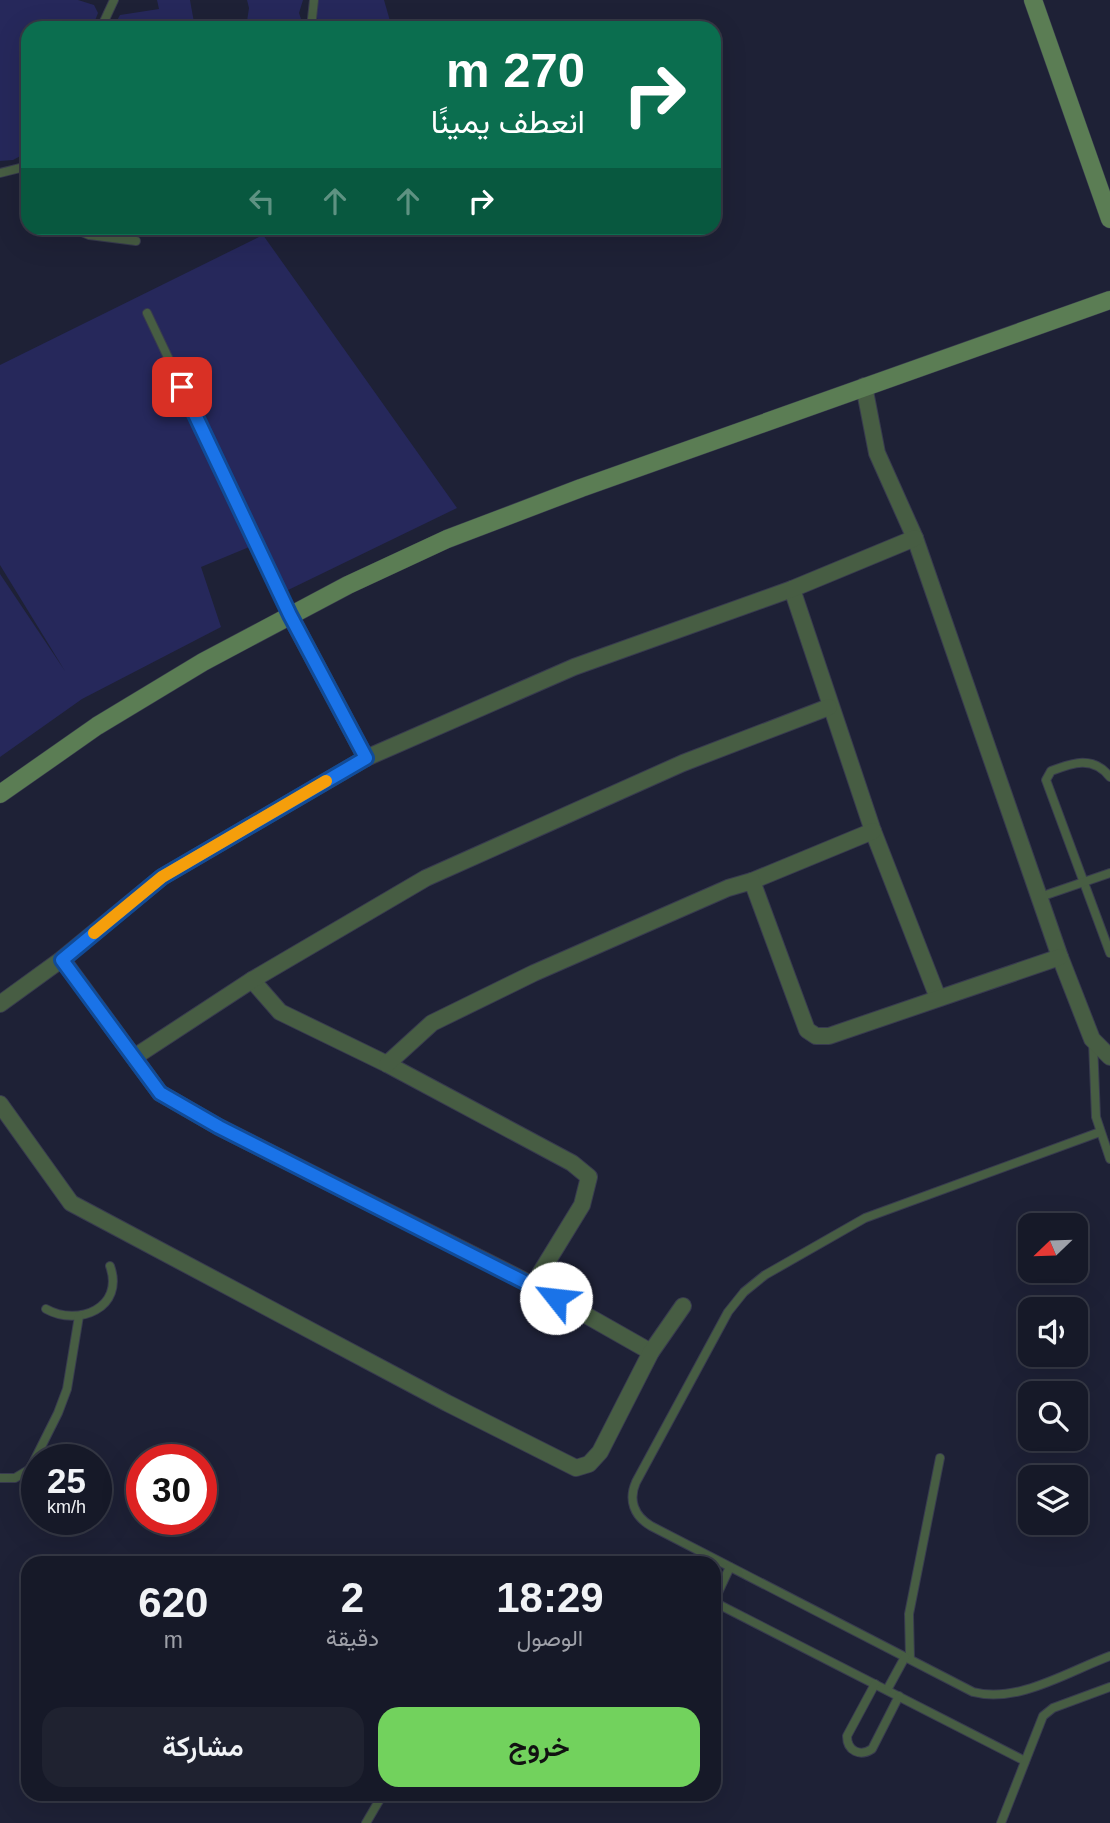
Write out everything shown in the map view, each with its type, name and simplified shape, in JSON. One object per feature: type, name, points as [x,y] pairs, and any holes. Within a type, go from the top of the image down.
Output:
[{"type":"street","points":[[1033,0],[1110,219]]},
{"type":"street","points":[[1,793],[150,693],[290,615],[422,550],[492,521],[1110,300]]},
{"type":"street","points":[[864,386],[877,453],[915,538],[1060,957],[1092,1040],[1110,1057]]},
{"type":"street","points":[[0,1004],[62,960],[162,877],[366,758],[574,667],[792,589],[915,538]]},
{"type":"street","points":[[792,589],[829,707],[873,831],[938,998]]},
{"type":"street","points":[[290,615],[366,758]]},
{"type":"street","points":[[136,1056],[253,979],[426,878],[683,763],[829,707]]},
{"type":"street","points":[[387,1064],[432,1023],[547,968],[728,888],[752,881],[873,831]]},
{"type":"street","points":[[752,881],[807,1030],[816,1036],[829,1035],[1060,957]]},
{"type":"street","points":[[62,960],[136,1056],[160,1093],[219,1127],[533,1285],[651,1352]]},
{"type":"street","points":[[253,979],[280,1012],[387,1064],[572,1163],[589,1177],[582,1205],[533,1285]]},
{"type":"street","points":[[0,1104],[71,1203],[447,1404],[576,1468],[589,1464],[600,1452],[651,1352],[683,1306]]},
{"type":"lane","points":[[104,21],[114,0]]},
{"type":"lane","points":[[312,21],[314,0]]},
{"type":"lane","points":[[0,173],[21,168]]},
{"type":"lane","points":[[89,235],[136,241]]},
{"type":"lane","points":[[147,313],[290,615]]},
{"type":"lane","points":[[1110,777],[1105,771],[1082,762],[1051,771],[1046,776],[1110,953]]},
{"type":"lane","points":[[1040,897],[1110,873]]},
{"type":"lane","points":[[1092,1040],[1095,1109],[1110,1159]]},
{"type":"lane","points":[[709,1556],[645,1522],[635,1511],[632,1496],[636,1482],[736,1302],[765,1275],[865,1218],[1100,1132]]},
{"type":"lane","points":[[46,1309],[62,1316],[79,1316],[101,1308],[110,1296],[114,1281],[110,1266]]},
{"type":"lane","points":[[0,1478],[15,1478],[30,1469],[58,1413],[67,1389],[79,1316]]},
{"type":"lane","points":[[887,1690],[907,1658],[909,1614],[940,1458]]},
{"type":"lane","points":[[721,1562],[965,1689],[992,1696],[1021,1690],[1110,1656]]},
{"type":"lane","points":[[721,1587],[730,1567]]},
{"type":"lane","points":[[721,1606],[1025,1761]]},
{"type":"lane","points":[[875,1684],[847,1736],[848,1745],[854,1751],[864,1753],[872,1749],[899,1696]]},
{"type":"lane","points":[[1001,1823],[1043,1716],[1049,1710],[1110,1688]]},
{"type":"lane","points":[[366,1823],[379,1801]]},
{"type":"shaded area","points":[[0,0],[78,0],[94,5],[98,13],[95,21],[21,21],[21,156],[13,160],[0,161]]},
{"type":"shaded area","points":[[157,0],[190,0],[194,21],[117,21],[120,15],[159,9]]},
{"type":"shaded area","points":[[247,0],[303,0],[299,13],[302,21],[247,21]]},
{"type":"shaded area","points":[[311,0],[384,0],[390,21],[318,21]]},
{"type":"shaded area","points":[[263,235],[457,508],[284,592],[254,545],[201,567],[221,627],[82,699],[0,757],[0,574],[65,671],[0,565],[0,365]]},
{"type":"slow traffic","points":[[94,933],[162,877],[326,781]]},
{"type":"route","points":[[182,387],[290,615],[366,758],[162,877],[62,960],[136,1056],[160,1093],[219,1127],[556,1298]]}]
